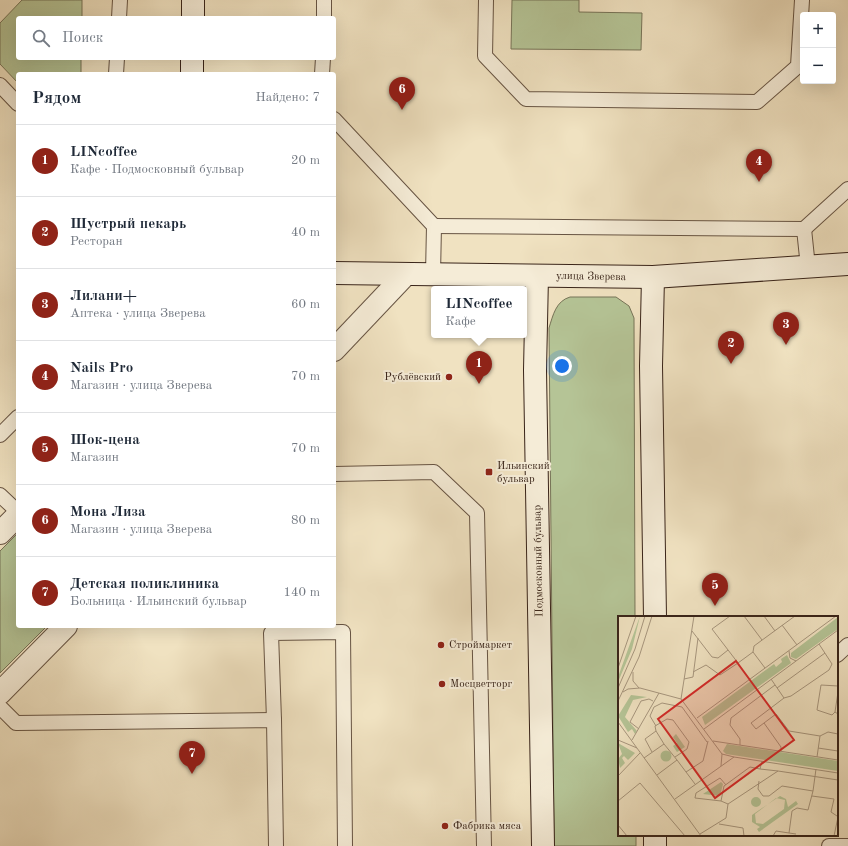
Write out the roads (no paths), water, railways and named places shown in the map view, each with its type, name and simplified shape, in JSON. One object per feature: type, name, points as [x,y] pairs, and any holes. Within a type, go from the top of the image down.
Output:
[{"type":"street","points":[[193,0],[193,16]]},
{"type":"street","points":[[192,60],[192,72]]},
{"type":"street","name":"улица Зверева","points":[[336,273],[653,277],[848,264]]},
{"type":"street","points":[[336,348],[406,274]]},
{"type":"street","name":"Подмосковный бульвар","points":[[537,276],[535,370],[543,846]]},
{"type":"street","points":[[653,277],[651,366],[655,616]]},
{"type":"street","points":[[0,533],[16,516]]},
{"type":"street","points":[[0,693],[64,628]]},
{"type":"lane","points":[[119,16],[120,0]]},
{"type":"lane","points":[[324,0],[324,16]]},
{"type":"lane","points":[[486,0],[484,56],[526,98],[757,102],[798,66],[802,0]]},
{"type":"lane","points":[[116,72],[117,60]]},
{"type":"lane","points":[[322,72],[323,60]]},
{"type":"lane","points":[[0,86],[16,102]]},
{"type":"lane","points":[[336,122],[434,226],[433,274]]},
{"type":"lane","points":[[434,226],[804,229],[848,189]]},
{"type":"lane","points":[[804,229],[808,267]]},
{"type":"lane","points":[[0,435],[16,419]]},
{"type":"lane","points":[[336,474],[434,472],[477,513],[484,846]]},
{"type":"lane","points":[[0,495],[16,512]]},
{"type":"lane","points":[[276,846],[271,633],[343,632],[345,846]]},
{"type":"lane","points":[[838,654],[848,645]]},
{"type":"lane","points":[[0,707],[16,723],[274,720]]},
{"type":"lane","points":[[829,846],[848,846]]},
{"type":"place","name":"Мона Лиза","points":[[402,110]]},
{"type":"place","name":"Nails Pro","points":[[759,182]]},
{"type":"place","name":"Лилани+","points":[[786,345]]},
{"type":"place","name":"Шустрый пекарь","points":[[731,364]]},
{"type":"place","name":"Рублёвский","points":[[449,377]]},
{"type":"place","name":"LINcoffee","points":[[479,384]]},
{"type":"place","name":"Ильинский бульвар","points":[[489,472]]},
{"type":"place","name":"Шок-цена","points":[[715,606]]},
{"type":"place","name":"Строймаркет","points":[[441,645]]},
{"type":"place","name":"Мосцветторг","points":[[442,684]]},
{"type":"place","name":"Детская поликлиника","points":[[192,774]]},
{"type":"place","name":"Фабрика мяса","points":[[445,826]]}]
